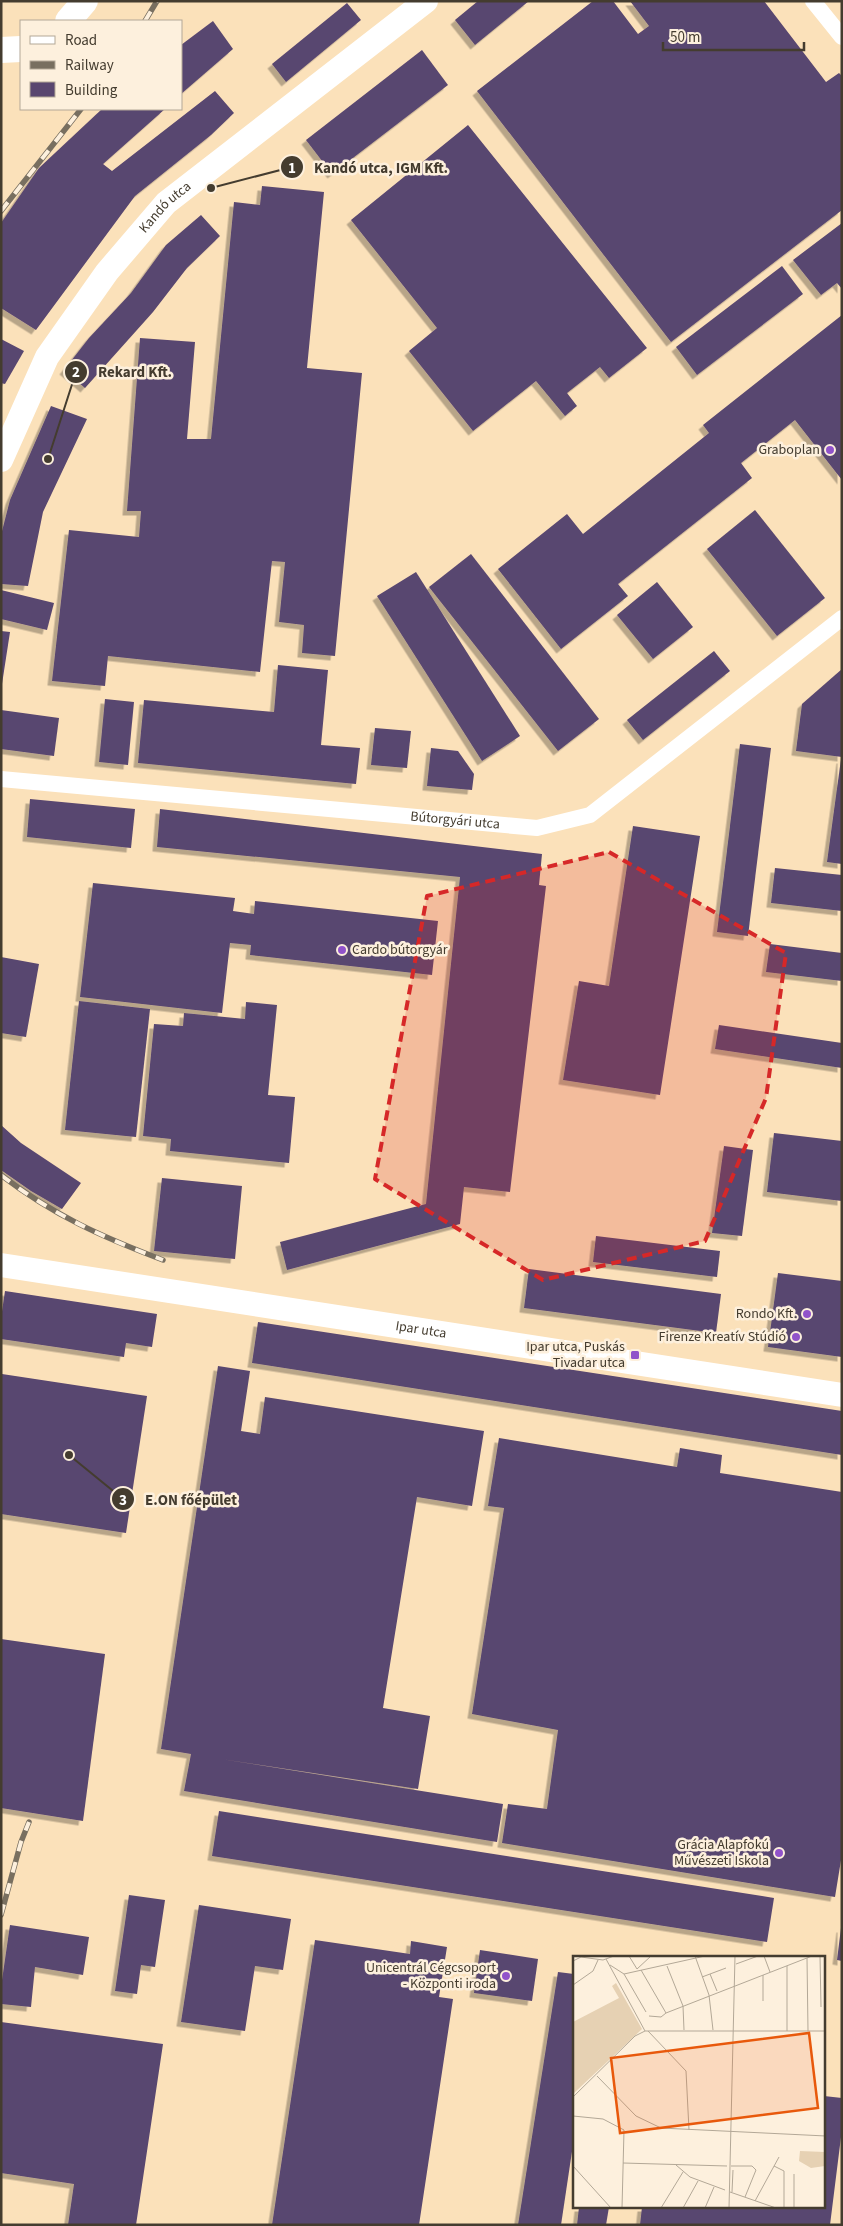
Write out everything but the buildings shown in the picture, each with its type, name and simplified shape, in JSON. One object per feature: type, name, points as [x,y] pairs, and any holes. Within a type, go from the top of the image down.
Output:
[{"type":"main road","points":[[69,20],[85,1]]},
{"type":"main road","points":[[1,50],[20,49]]},
{"type":"street","name":"Kandó utca","points":[[1,460],[47,356],[107,272],[166,203],[426,1]]},
{"type":"street","points":[[813,1],[842,37]]},
{"type":"street","name":"Bútorgyári utca","points":[[1,779],[537,828],[590,816],[842,618]]},
{"type":"street","name":"Ipar utca","points":[[1,1265],[842,1395]]},
{"type":"highlighted area","points":[[609,852],[786,953],[766,1098],[705,1241],[543,1280],[375,1179],[427,896]]},
{"type":"shaded area","points":[[1,1],[840,1],[842,3],[842,2225],[1,2225]]},
{"type":"railway","points":[[146,20],[157,1]]},
{"type":"railway","points":[[1,211],[80,110]]},
{"type":"railway","points":[[1,1175],[40,1202],[79,1224],[119,1243],[163,1260]]},
{"type":"railway","points":[[1,1915],[21,1842],[29,1822]]},
{"type":"place","name":"Kandó utca, IGM Kft.","points":[[211,188]]},
{"type":"place","name":"Graboplan","points":[[830,450]]},
{"type":"place","name":"Rekard Kft.","points":[[48,459]]},
{"type":"place","name":"Cardo bútorgyár","points":[[342,950]]},
{"type":"place","name":"Rondo Kft.","points":[[807,1314]]},
{"type":"place","name":"Firenze Kreatív Stúdió","points":[[796,1337]]},
{"type":"place","name":"Ipar utca, Puskás Tivadar utca","points":[[635,1355]]},
{"type":"place","name":"E.ON főépület","points":[[69,1455]]},
{"type":"place","name":"Grácia Alapfokú Művészeti Iskola","points":[[779,1853]]},
{"type":"place","name":"Unicentrál Cégcsoport - Központi iroda","points":[[506,1976]]}]
